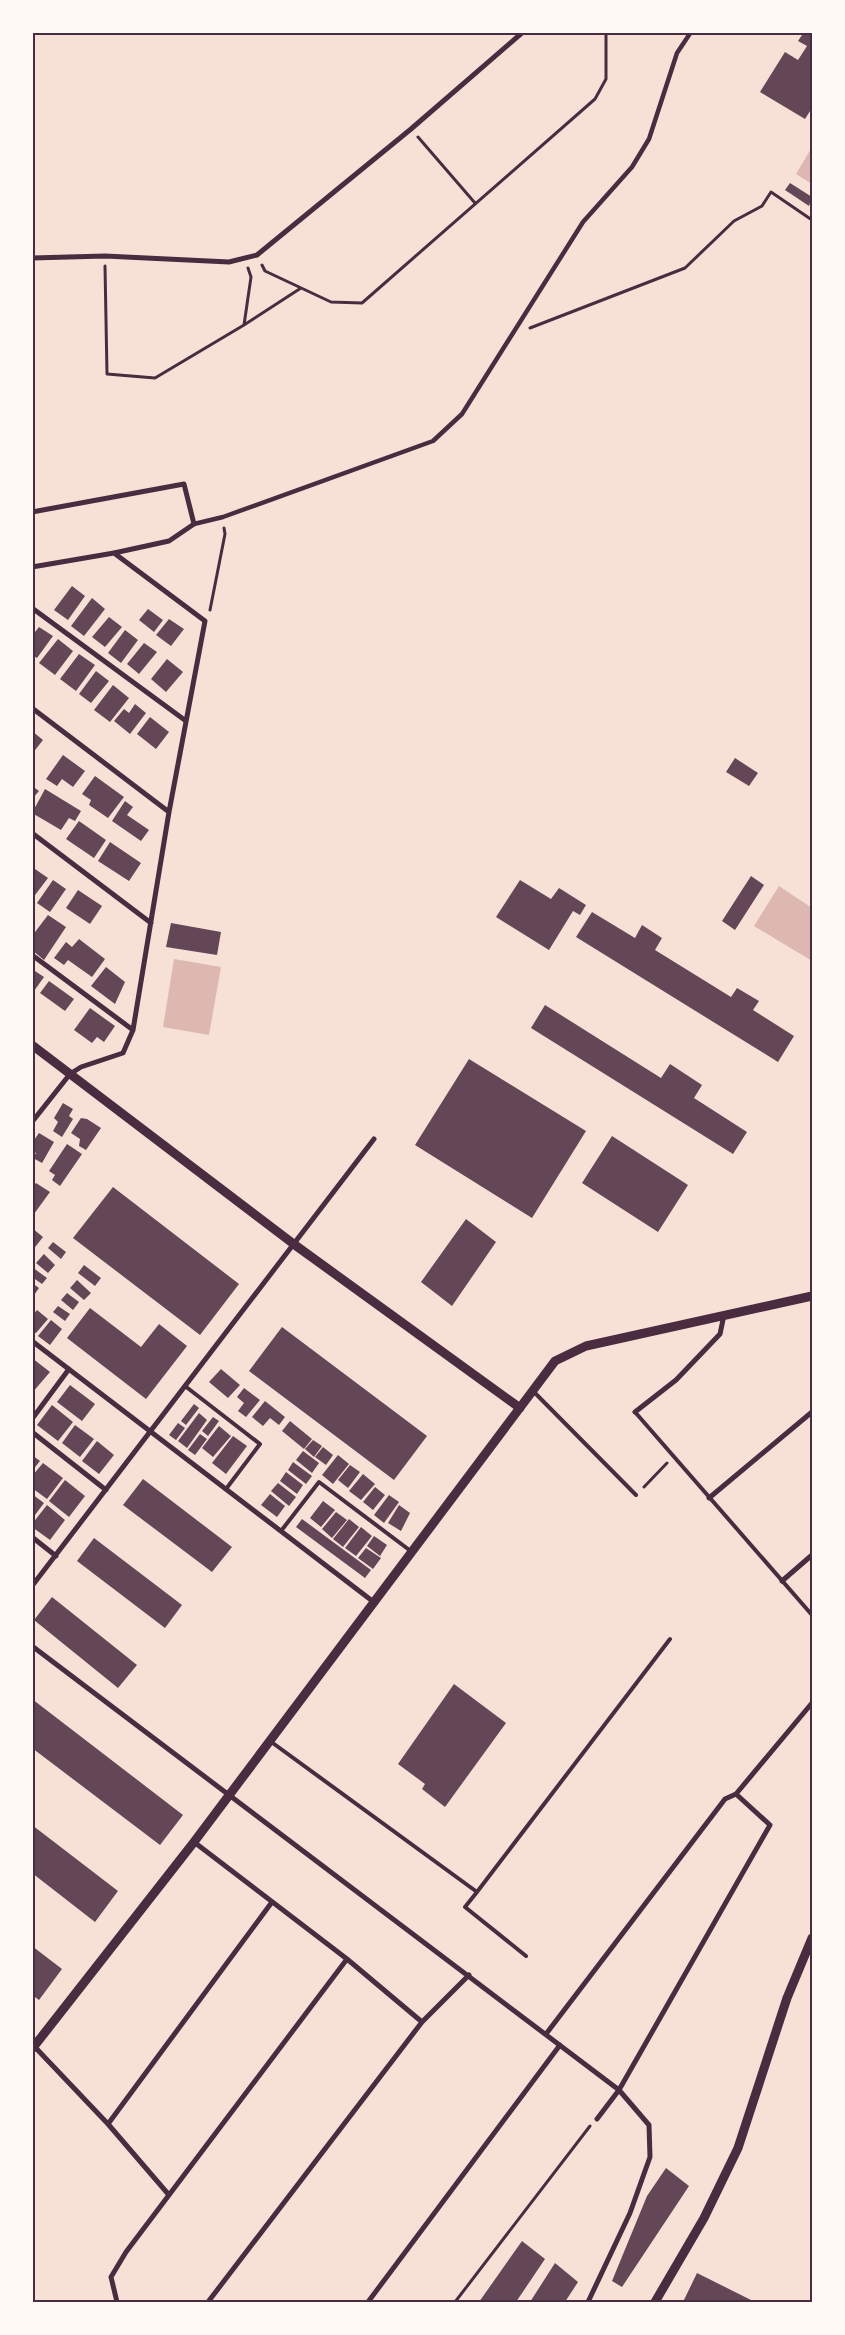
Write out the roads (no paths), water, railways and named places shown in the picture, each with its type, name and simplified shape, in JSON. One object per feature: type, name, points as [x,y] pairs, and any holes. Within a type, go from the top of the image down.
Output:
[{"type":"street","points":[[32,258],[105,256],[228,262],[256,255],[410,129],[523,32]]},
{"type":"street","points":[[32,567],[114,553],[169,540],[194,524],[223,517],[433,441],[462,414],[583,222],[632,167],[649,139],[677,53],[691,32]]},
{"type":"street","points":[[32,512],[184,484],[194,524]]},
{"type":"street","points":[[32,1122],[70,1074],[123,1053],[133,1030],[169,812],[205,621],[114,553]]},
{"type":"street","points":[[32,608],[186,721]]},
{"type":"street","points":[[32,708],[169,812]]},
{"type":"street","points":[[32,833],[151,923]]},
{"type":"street","points":[[32,955],[133,1030]]},
{"type":"street","points":[[32,1045],[295,1245],[520,1408]]},
{"type":"street","points":[[32,1586],[295,1245],[374,1139]]},
{"type":"street","points":[[169,2195],[108,2124],[33,2047],[194,1842],[555,1361],[586,1346],[812,1296]]},
{"type":"street","points":[[635,1412],[676,1380],[720,1334],[724,1315]]},
{"type":"street","points":[[32,1341],[375,1603]]},
{"type":"street","points":[[32,1419],[69,1369]]},
{"type":"street","points":[[709,1498],[812,1412]]},
{"type":"street","points":[[32,1432],[106,1490]]},
{"type":"street","points":[[32,1537],[56,1556]]},
{"type":"street","points":[[782,1581],[812,1556]]},
{"type":"street","points":[[32,1646],[619,2090],[649,2125],[650,2156],[630,2213],[588,2302]]},
{"type":"street","points":[[546,2034],[725,1799],[736,1794],[812,1703]]},
{"type":"street","points":[[597,2119],[619,2090],[770,1825],[736,1794]]},
{"type":"street","points":[[194,1842],[347,1959],[422,2022]]},
{"type":"street","points":[[108,2124],[272,1902]]},
{"type":"street","points":[[655,2302],[704,2218],[738,2148],[787,1998],[812,1938]]},
{"type":"street","points":[[117,2302],[111,2277],[126,2252],[347,1959]]},
{"type":"street","points":[[208,2302],[422,2022],[468,1975]]},
{"type":"street","points":[[368,2302],[560,2045]]},
{"type":"lane","points":[[185,1386],[260,1444],[226,1489]]},
{"type":"lane","points":[[532,1391],[636,1495]]},
{"type":"lane","points":[[635,1412],[812,1615]]},
{"type":"lane","points":[[281,1531],[319,1482],[412,1552]]},
{"type":"lane","points":[[526,1956],[465,1907],[670,1639]]},
{"type":"lane","points":[[270,1741],[476,1892]]}]
